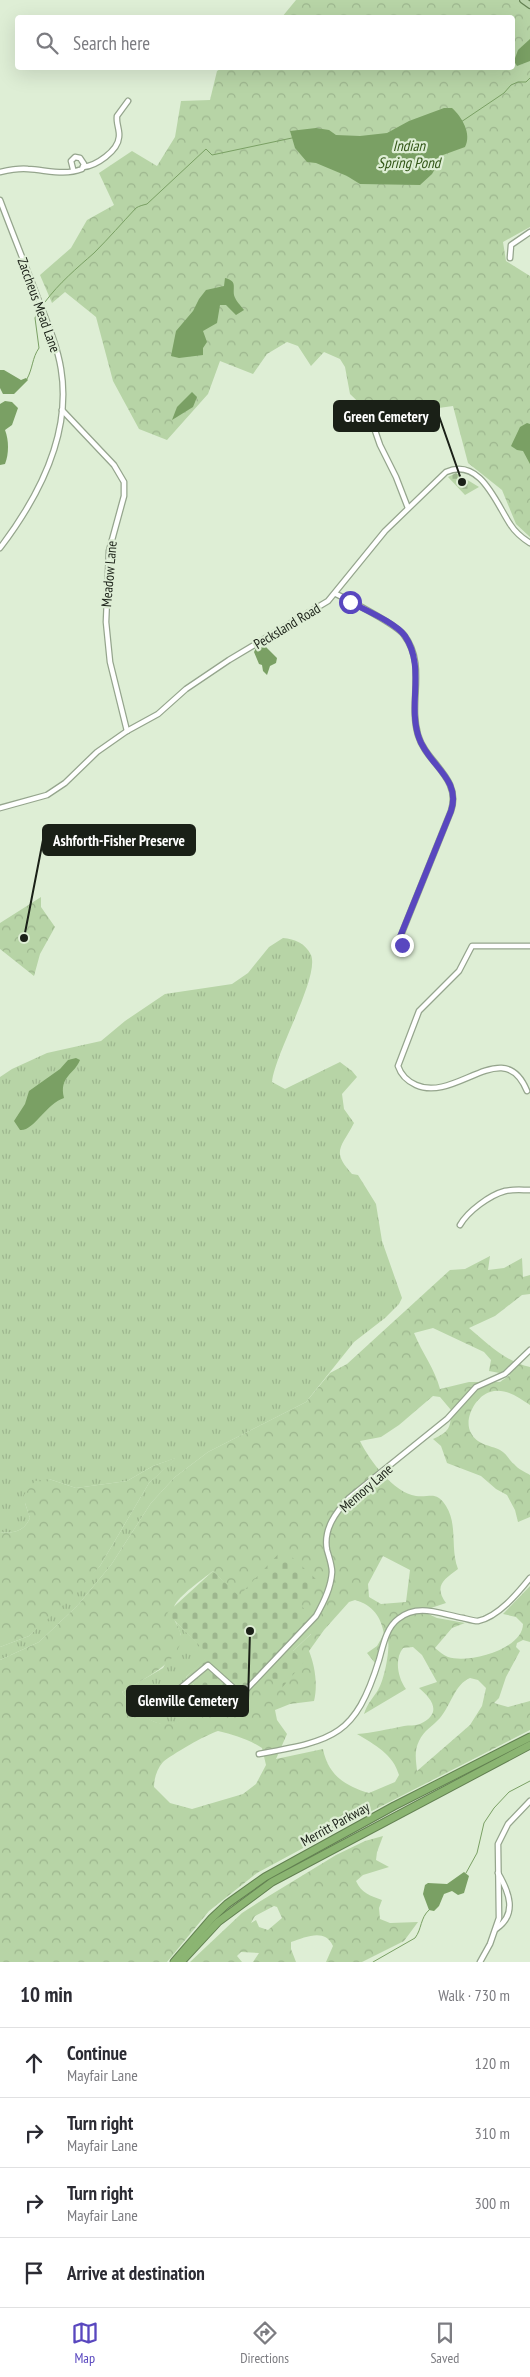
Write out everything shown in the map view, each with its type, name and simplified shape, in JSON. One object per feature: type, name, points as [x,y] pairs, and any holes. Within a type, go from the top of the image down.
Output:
[{"type":"highway","name":"Merritt Parkway","points":[[181,1962],[185,1953],[227,1904],[265,1877],[394,1806],[530,1737]]},
{"type":"highway","name":"Merritt Parkway","points":[[174,1962],[232,1910],[272,1882],[530,1745]]},
{"type":"street","points":[[0,172],[26,168],[63,173],[91,166],[118,142],[117,116],[128,101]]},
{"type":"street","points":[[73,169],[70,163],[75,157],[83,160],[83,167]]},
{"type":"street","name":"Zaccheus Mead Lane","points":[[0,200],[56,348],[61,369],[62,410],[50,463],[25,511],[0,548]]},
{"type":"street","points":[[510,258],[511,245],[530,232]]},
{"type":"street","points":[[356,404],[363,408],[371,419],[380,445],[396,477],[408,508]]},
{"type":"street","name":"Meadow Lane","points":[[62,410],[114,465],[124,482],[124,496],[109,551],[106,622],[110,662],[127,731]]},
{"type":"street","name":"Pecksland Road","points":[[0,808],[47,796],[65,783],[97,752],[127,731],[158,714],[186,689],[322,605],[336,594],[385,530],[442,475],[454,470],[464,470],[475,475],[492,491],[510,524],[530,543]]},
{"type":"street","points":[[336,594],[397,628],[405,636],[416,660],[417,732],[422,746],[444,773],[453,792],[451,811],[398,942]]},
{"type":"street","points":[[527,1091],[520,1077],[514,1071],[500,1066],[446,1087],[434,1089],[422,1088],[410,1082],[401,1073],[398,1066],[419,1011],[458,970],[472,946],[530,946]]},
{"type":"street","points":[[460,1224],[464,1218],[497,1194],[515,1190],[530,1190]]},
{"type":"street","name":"Memory Lane","points":[[153,1701],[178,1690],[208,1665],[237,1691],[243,1693],[316,1616],[324,1603],[332,1571],[327,1540],[329,1528],[338,1510],[349,1498],[448,1419],[476,1387],[505,1374],[530,1350]]},
{"type":"street","points":[[259,1754],[325,1740],[348,1722],[357,1713],[368,1693],[387,1634],[396,1620],[406,1613],[420,1609],[477,1621],[496,1612],[530,1578]]},
{"type":"street","points":[[480,1962],[496,1929],[499,1918],[496,1853],[501,1836],[508,1824],[530,1801]]},
{"type":"street","points":[[496,1929],[508,1916],[510,1904],[509,1897],[497,1872]]},
{"type":"street","points":[[499,1895],[509,1897]]},
{"type":"green space","points":[[296,0],[518,0],[530,9],[530,227],[503,242],[506,261],[530,276],[530,537],[516,524],[502,490],[468,463],[453,406],[410,412],[380,423],[350,394],[345,367],[340,359],[324,352],[311,366],[298,346],[287,342],[267,354],[253,374],[220,361],[208,394],[167,440],[139,429],[113,381],[96,317],[65,292],[52,303],[40,275],[71,248],[87,220],[114,205],[99,173],[132,151],[157,166],[175,137],[181,101],[210,100],[219,70],[515,70],[515,15],[284,15]]},
{"type":"green space","points":[[456,473],[479,487],[465,495],[448,477]]},
{"type":"green space","points":[[41,897],[41,907],[55,927],[40,954],[34,976],[0,949],[0,923]]},
{"type":"green space","points":[[283,938],[292,939],[306,947],[311,955],[312,965],[309,980],[275,1069],[272,1082],[285,1089],[340,1062],[357,1077],[342,1094],[344,1109],[354,1123],[342,1144],[340,1154],[352,1174],[358,1175],[376,1204],[382,1241],[402,1298],[399,1304],[385,1318],[354,1342],[306,1402],[208,1452],[175,1477],[151,1503],[111,1565],[77,1606],[39,1642],[0,1660],[0,1647],[29,1636],[100,1566],[149,1483],[176,1458],[153,1466],[127,1481],[76,1488],[49,1479],[25,1503],[30,1518],[25,1526],[14,1532],[0,1532],[0,1077],[12,1069],[47,1053],[101,1041],[125,1021],[165,994],[232,984],[248,973],[269,947]]},
{"type":"green space","points":[[490,1256],[488,1270],[504,1268],[522,1258],[523,1277],[530,1275],[530,1294],[522,1295],[495,1316],[469,1328],[505,1357],[530,1367],[530,1405],[506,1392],[490,1392],[480,1398],[472,1409],[469,1427],[477,1440],[502,1451],[517,1467],[530,1475],[530,1517],[518,1522],[515,1510],[507,1495],[496,1489],[481,1476],[447,1463],[441,1446],[433,1439],[443,1434],[450,1425],[451,1410],[440,1397],[433,1396],[399,1425],[381,1437],[360,1441],[376,1466],[399,1489],[416,1496],[436,1496],[450,1513],[454,1553],[458,1569],[444,1580],[442,1584],[442,1597],[446,1603],[422,1611],[437,1618],[465,1623],[452,1628],[435,1648],[448,1657],[457,1659],[493,1653],[505,1647],[521,1633],[523,1624],[516,1617],[503,1614],[530,1586],[530,1642],[523,1640],[517,1643],[516,1647],[520,1651],[506,1677],[499,1698],[494,1703],[508,1707],[530,1701],[530,1730],[368,1813],[257,1873],[209,1911],[167,1962],[0,1962],[0,1660],[39,1642],[77,1606],[111,1565],[151,1503],[175,1477],[208,1452],[306,1402],[330,1373],[347,1364],[450,1270],[465,1269]],"holes":[[[433,1328],[484,1352],[491,1360],[489,1371],[510,1375],[500,1382],[469,1382],[440,1389],[414,1333]],[[281,1553],[297,1603],[311,1634],[293,1651],[223,1700],[213,1702],[207,1698],[185,1719],[163,1724],[152,1721],[142,1714],[122,1692],[159,1669],[175,1654],[180,1645],[181,1636],[173,1611],[180,1598],[213,1571],[238,1596],[241,1596]],[[383,1556],[410,1570],[406,1602],[381,1604],[369,1597],[368,1584]],[[355,1600],[367,1605],[375,1612],[381,1622],[384,1634],[377,1646],[367,1653],[375,1663],[380,1650],[388,1640],[387,1658],[382,1680],[364,1714],[406,1689],[398,1669],[400,1653],[403,1648],[413,1647],[422,1655],[437,1682],[419,1688],[428,1697],[433,1706],[433,1711],[427,1720],[418,1725],[357,1734],[377,1746],[388,1756],[399,1775],[395,1782],[369,1793],[352,1787],[333,1773],[325,1758],[323,1749],[276,1759],[287,1734],[277,1720],[275,1710],[290,1704],[314,1701],[316,1689],[315,1676],[309,1651],[324,1630],[349,1602]],[[470,1678],[478,1680],[486,1688],[482,1706],[470,1725],[417,1771],[416,1752],[421,1737],[444,1713],[461,1685]],[[218,1731],[241,1738],[262,1748],[266,1765],[256,1784],[243,1794],[192,1809],[170,1803],[154,1787],[155,1777],[159,1768],[167,1759]]]},
{"type":"green space","points":[[178,1457],[149,1483],[100,1566],[72,1597],[29,1636],[0,1647],[0,1532],[18,1531],[28,1522],[30,1518],[24,1495],[35,1481],[49,1479],[76,1488],[127,1481],[153,1466]]},
{"type":"green space","points":[[283,1549],[318,1581],[298,1601],[318,1627],[293,1651],[304,1662],[280,1690],[269,1673],[242,1700],[235,1693],[219,1710],[186,1677],[209,1655],[167,1613],[213,1571],[239,1596]]},
{"type":"green space","points":[[176,1622],[210,1655],[186,1677],[207,1698],[196,1711],[185,1719],[174,1724],[163,1724],[152,1721],[142,1715],[122,1692],[163,1668],[181,1635]]},
{"type":"green space","points":[[383,1836],[376,1860],[389,1867],[363,1875],[356,1881],[364,1891],[382,1900],[379,1908],[380,1919],[390,1923],[418,1922],[404,1941],[362,1962],[326,1962],[333,1946],[330,1940],[315,1935],[291,1942],[291,1949],[296,1962],[253,1962],[259,1953],[241,1952],[237,1956],[242,1962],[190,1962],[242,1913],[336,1855],[365,1841]],"holes":[[[274,1906],[277,1907],[282,1918],[268,1930],[259,1927],[256,1920],[251,1923],[255,1916]]]},
{"type":"water","points":[[530,39],[530,61],[517,66],[515,58],[518,50]]},
{"type":"water","name":"Indian Spring Pond","points":[[444,108],[452,108],[459,116],[467,131],[467,142],[465,147],[443,155],[432,174],[420,185],[360,184],[347,176],[316,163],[307,162],[295,148],[290,131],[316,128],[329,130],[336,135],[360,136],[387,133],[409,121]]},
{"type":"water","points":[[225,278],[233,282],[234,295],[244,310],[236,315],[226,305],[220,305],[217,323],[203,331],[207,342],[203,348],[203,355],[179,358],[171,356],[176,331],[193,311],[206,290],[224,286]]},
{"type":"water","points":[[0,370],[4,370],[21,380],[26,378],[28,380],[14,394],[3,394],[0,388]]},
{"type":"water","points":[[192,392],[197,397],[193,407],[172,420],[177,407]]},
{"type":"water","points":[[5,401],[12,402],[18,408],[12,425],[5,430],[8,451],[5,464],[0,465],[0,404]]},
{"type":"water","points":[[527,423],[530,424],[530,464],[523,451],[511,446],[520,427]]},
{"type":"water","points":[[266,647],[277,658],[276,663],[270,666],[267,675],[263,671],[262,665],[259,664],[254,652],[256,648]]},
{"type":"water","points":[[76,1058],[80,1060],[65,1080],[64,1098],[52,1105],[30,1127],[20,1130],[14,1121],[25,1104],[29,1091],[60,1069],[68,1060]]},
{"type":"water","points":[[464,1872],[469,1876],[464,1893],[458,1895],[452,1891],[444,1894],[439,1906],[434,1911],[429,1910],[423,1894],[425,1885],[428,1883],[447,1884]]},
{"type":"waterway","points":[[461,122],[504,93],[511,85],[518,82],[526,82],[530,78]]},
{"type":"waterway","points":[[45,302],[62,282],[94,253],[136,208],[147,204],[206,149],[212,155],[292,138]]},
{"type":"waterway","points":[[27,379],[39,348],[36,315]]},
{"type":"waterway","points":[[466,1873],[477,1853],[484,1823],[494,1808],[509,1792],[530,1781]]},
{"type":"waterway","points":[[373,1962],[415,1938],[424,1916],[429,1910]]},
{"type":"place","name":"Green Cemetery","points":[[462,482]]},
{"type":"place","name":"Ashforth-Fisher Preserve","points":[[24,938]]},
{"type":"place","name":"Glenville Cemetery","points":[[250,1631]]},
{"type":"route","points":[[350,602],[397,628],[405,636],[416,660],[415,700],[417,732],[422,746],[444,773],[454,797],[451,811],[398,942],[402,945]]}]
